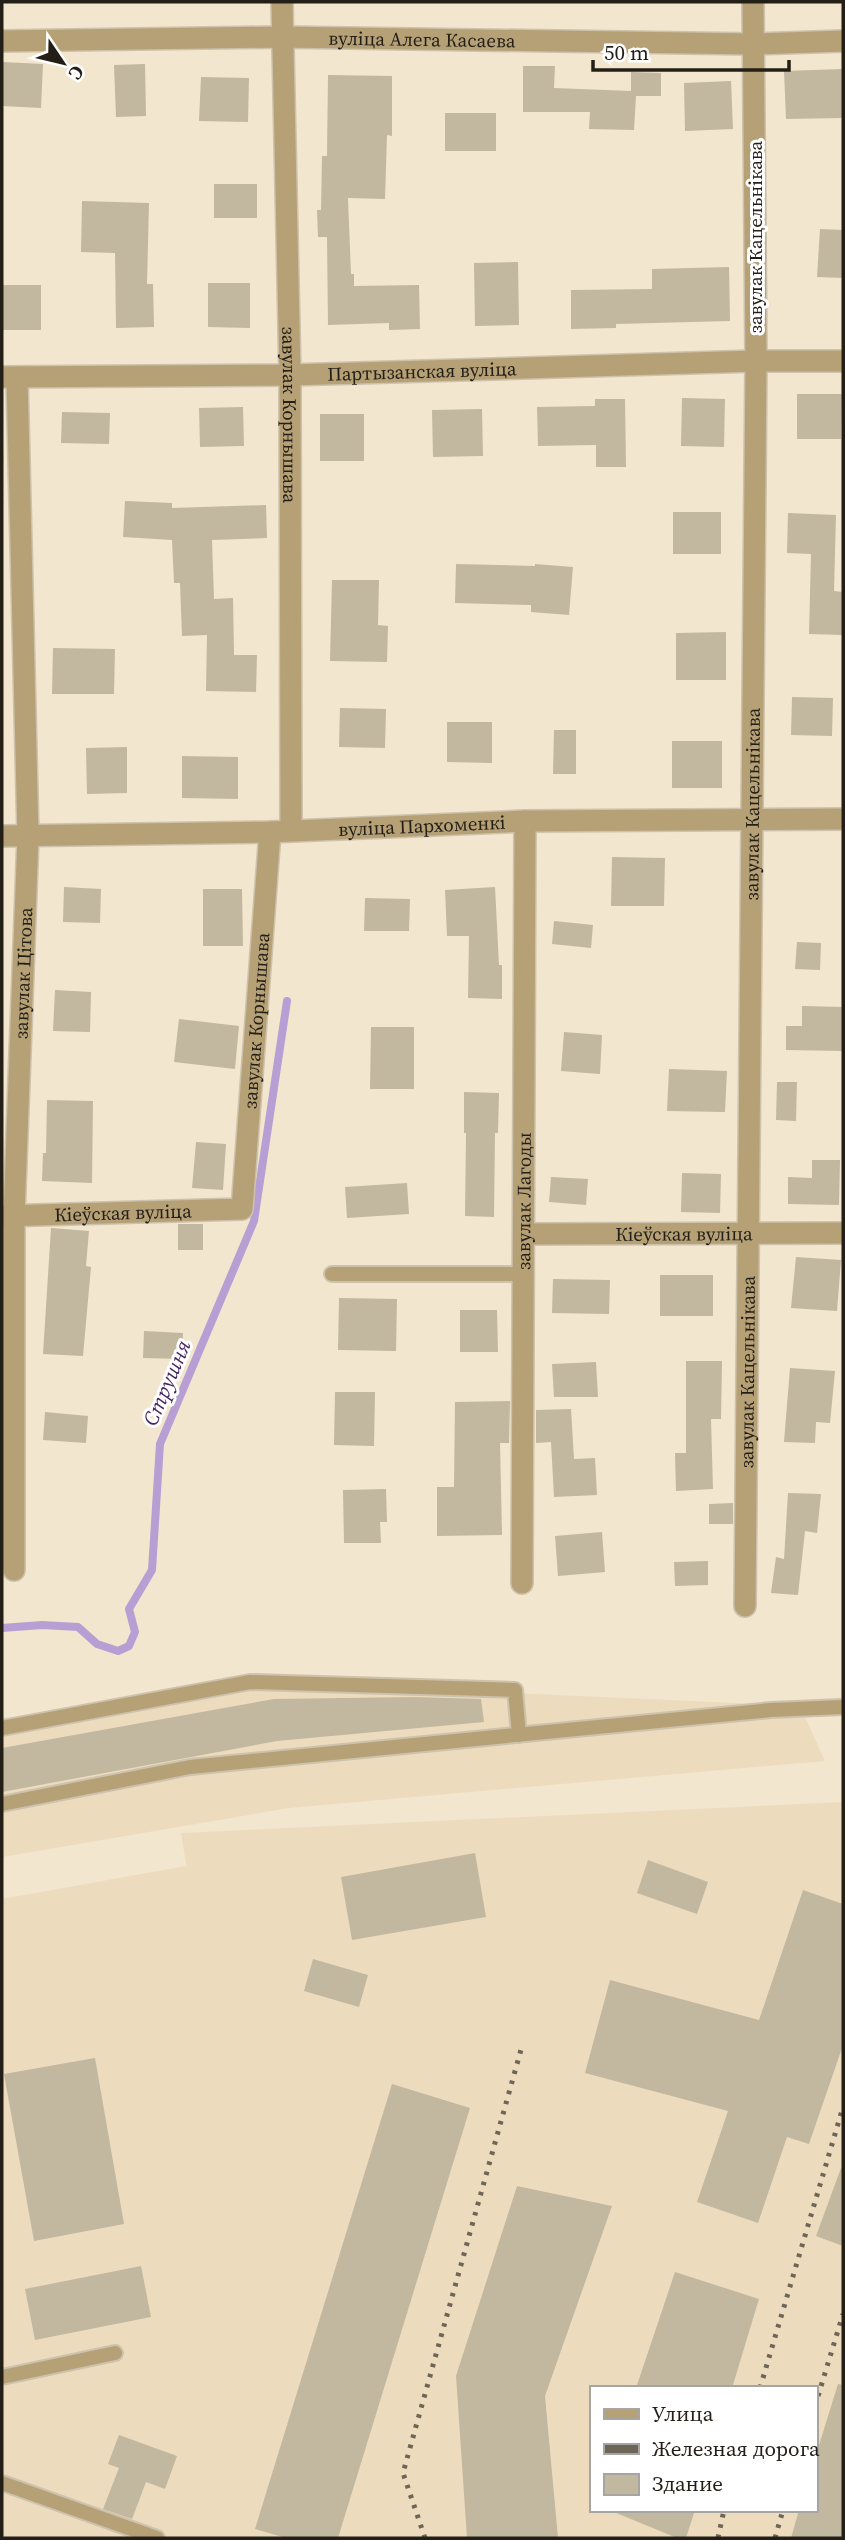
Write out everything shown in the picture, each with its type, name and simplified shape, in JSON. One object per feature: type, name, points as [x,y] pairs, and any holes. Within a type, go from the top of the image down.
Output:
[{"type":"street","name":"завулак Корнышава","points":[[242,1209],[281,831],[290,375],[282,2]]},
{"type":"street","name":"завулак Кацельнікава","points":[[745,1606],[754,821],[756,361],[753,2]]},
{"type":"street","name":"вуліца Алега Касаева","points":[[2,41],[282,37],[753,44],[843,41]]},
{"type":"street","name":"Партызанская вуліца","points":[[9,377],[290,375],[756,361],[843,361]]},
{"type":"street","name":"завулак Цітова","points":[[9,377],[28,836],[8,1216],[14,1570]]},
{"type":"street","name":"вуліца Пархоменкі","points":[[2,836],[281,831],[525,821],[843,819]]},
{"type":"street","name":"завулак Лагоды","points":[[522,1583],[526,1234],[525,821]]},
{"type":"street","name":"Кіеўская вуліца","points":[[8,1216],[242,1209]]},
{"type":"street","name":"Кіеўская вуліца","points":[[526,1234],[843,1233]]},
{"type":"lane","points":[[331,1274],[525,1274]]},
{"type":"lane","points":[[2,1728],[250,1682],[515,1690],[519,1735]]},
{"type":"lane","points":[[2,1804],[190,1767],[771,1710],[843,1707]]},
{"type":"lane","points":[[2,2377],[115,2353]]},
{"type":"lane","points":[[2,2483],[157,2538]]},
{"type":"shaded area","points":[[272,1682],[800,1706],[825,1761],[289,1808],[2,1857],[2,1732]]},
{"type":"shaded area","points":[[843,1802],[843,2538],[2,2538],[2,1899],[186,1866],[188,1875],[181,1833]]},
{"type":"building","points":[[2,62],[43,64],[41,108],[2,106]]},
{"type":"building","points":[[145,64],[146,116],[116,117],[114,65]]},
{"type":"building","points":[[523,66],[555,66],[554,88],[631,91],[631,72],[661,73],[661,96],[636,96],[634,130],[589,129],[590,112],[523,112]]},
{"type":"building","points":[[843,69],[843,118],[786,119],[784,71]]},
{"type":"building","points":[[328,75],[392,76],[392,136],[387,135],[385,199],[348,198],[351,274],[354,274],[354,286],[419,285],[420,329],[389,330],[389,323],[328,325],[327,237],[318,237],[317,210],[321,210],[322,156],[327,156]]},
{"type":"building","points":[[201,77],[249,78],[248,122],[199,121]]},
{"type":"building","points":[[731,81],[733,129],[685,131],[684,83]]},
{"type":"building","points":[[445,113],[496,113],[496,151],[445,151]]},
{"type":"building","points":[[214,184],[257,184],[257,218],[214,218]]},
{"type":"building","points":[[82,201],[149,203],[147,284],[153,284],[154,327],[116,328],[115,253],[81,252]]},
{"type":"building","points":[[820,229],[843,230],[843,278],[817,277]]},
{"type":"building","points":[[518,262],[519,325],[475,326],[474,263]]},
{"type":"building","points":[[729,267],[730,321],[616,324],[616,328],[571,329],[571,290],[652,289],[652,269]]},
{"type":"building","points":[[208,283],[250,283],[250,328],[208,327]]},
{"type":"building","points":[[2,285],[41,285],[41,330],[2,330]]},
{"type":"building","points":[[797,394],[842,394],[841,439],[797,439]]},
{"type":"building","points":[[682,398],[725,399],[724,447],[681,446]]},
{"type":"building","points":[[595,399],[625,399],[626,467],[596,467],[596,445],[538,446],[537,407],[595,406]]},
{"type":"building","points":[[243,407],[244,446],[200,447],[199,408]]},
{"type":"building","points":[[482,409],[483,456],[433,457],[432,410]]},
{"type":"building","points":[[62,412],[110,413],[109,444],[61,443]]},
{"type":"building","points":[[320,414],[364,414],[364,461],[320,461]]},
{"type":"building","points":[[125,501],[172,503],[172,508],[266,505],[267,538],[212,540],[214,599],[233,598],[234,655],[257,655],[256,692],[206,691],[207,635],[182,636],[180,583],[174,583],[172,540],[123,537]]},
{"type":"building","points":[[673,512],[721,512],[721,554],[673,554]]},
{"type":"building","points":[[788,513],[836,515],[834,591],[843,592],[843,635],[809,634],[811,554],[787,553]]},
{"type":"building","points":[[456,564],[573,567],[569,615],[531,612],[531,605],[455,603]]},
{"type":"building","points":[[332,580],[379,580],[378,625],[388,626],[387,662],[330,661]]},
{"type":"building","points":[[726,632],[726,680],[676,680],[676,633]]},
{"type":"building","points":[[53,648],[115,649],[114,694],[52,694]]},
{"type":"building","points":[[792,697],[833,698],[832,736],[791,735]]},
{"type":"building","points":[[340,708],[386,709],[385,748],[339,747]]},
{"type":"building","points":[[447,722],[492,722],[492,763],[447,762]]},
{"type":"building","points":[[554,730],[576,730],[576,774],[553,774]]},
{"type":"building","points":[[672,741],[722,741],[722,788],[672,788]]},
{"type":"building","points":[[127,747],[127,793],[87,794],[86,748]]},
{"type":"building","points":[[182,756],[238,757],[238,799],[182,798]]},
{"type":"building","points":[[612,857],[665,858],[664,906],[611,906]]},
{"type":"building","points":[[64,887],[101,889],[100,923],[63,922]]},
{"type":"building","points":[[495,887],[499,965],[502,965],[502,999],[468,998],[469,936],[447,936],[445,890]]},
{"type":"building","points":[[203,889],[242,889],[243,946],[203,946]]},
{"type":"building","points":[[365,898],[410,899],[409,931],[364,931]]},
{"type":"building","points":[[554,921],[593,925],[591,948],[552,944]]},
{"type":"building","points":[[797,942],[821,943],[820,970],[795,969]]},
{"type":"building","points":[[55,990],[91,992],[90,1032],[53,1031]]},
{"type":"building","points":[[802,1006],[843,1007],[843,1051],[786,1050],[786,1026],[802,1026]]},
{"type":"building","points":[[179,1019],[239,1026],[235,1069],[174,1062]]},
{"type":"building","points":[[371,1027],[414,1027],[414,1089],[370,1089]]},
{"type":"building","points":[[564,1032],[602,1035],[600,1074],[561,1071]]},
{"type":"building","points":[[669,1069],[727,1071],[725,1112],[667,1111]]},
{"type":"building","points":[[777,1082],[797,1082],[796,1121],[776,1120]]},
{"type":"building","points":[[464,1092],[499,1093],[498,1133],[495,1133],[494,1217],[465,1216]]},
{"type":"building","points":[[47,1100],[93,1101],[92,1183],[42,1181],[43,1153],[46,1153]]},
{"type":"building","points":[[196,1142],[226,1144],[223,1190],[192,1188]]},
{"type":"building","points":[[812,1160],[840,1160],[839,1205],[788,1204],[788,1177],[812,1178]]},
{"type":"building","points":[[682,1173],[721,1174],[720,1213],[681,1212]]},
{"type":"building","points":[[551,1177],[588,1179],[586,1205],[549,1202]]},
{"type":"building","points":[[407,1183],[409,1214],[347,1218],[345,1187]]},
{"type":"building","points":[[178,1224],[203,1224],[203,1250],[178,1250]]},
{"type":"building","points":[[51,1228],[89,1231],[86,1266],[91,1267],[83,1356],[43,1354]]},
{"type":"building","points":[[796,1257],[841,1260],[837,1311],[791,1308]]},
{"type":"building","points":[[660,1275],[713,1275],[713,1316],[660,1316]]},
{"type":"building","points":[[553,1279],[610,1280],[609,1314],[552,1313]]},
{"type":"building","points":[[339,1298],[397,1299],[396,1351],[338,1350]]},
{"type":"building","points":[[460,1310],[497,1310],[498,1352],[460,1352]]},
{"type":"building","points":[[144,1331],[183,1333],[182,1359],[143,1358]]},
{"type":"building","points":[[686,1361],[722,1361],[721,1419],[711,1419],[713,1489],[676,1491],[675,1453],[686,1453]]},
{"type":"building","points":[[596,1362],[598,1397],[554,1397],[552,1364]]},
{"type":"building","points":[[790,1368],[835,1371],[830,1423],[816,1422],[815,1443],[784,1442]]},
{"type":"building","points":[[335,1392],[375,1392],[374,1446],[334,1445]]},
{"type":"building","points":[[510,1401],[509,1443],[500,1443],[502,1535],[437,1536],[437,1487],[454,1487],[455,1402]]},
{"type":"building","points":[[571,1409],[574,1459],[595,1458],[597,1495],[554,1497],[551,1442],[536,1443],[536,1410]]},
{"type":"building","points":[[45,1412],[88,1416],[86,1443],[43,1440]]},
{"type":"building","points":[[386,1489],[387,1522],[380,1522],[381,1543],[344,1543],[343,1490]]},
{"type":"building","points":[[788,1493],[821,1494],[817,1533],[805,1531],[798,1595],[771,1593],[776,1557],[784,1559]]},
{"type":"building","points":[[733,1503],[733,1524],[709,1524],[709,1504]]},
{"type":"building","points":[[602,1532],[605,1572],[558,1576],[555,1536]]},
{"type":"building","points":[[708,1561],[708,1585],[675,1586],[674,1562]]},
{"type":"building","points":[[274,1699],[481,1699],[484,1722],[277,1741],[2,1792],[2,1748]]},
{"type":"building","points":[[475,1853],[486,1917],[352,1940],[341,1877]]},
{"type":"building","points":[[648,1860],[708,1882],[697,1914],[637,1893]]},
{"type":"building","points":[[803,1890],[843,1904],[843,2045],[809,2144],[787,2137],[758,2223],[697,2202],[728,2111],[585,2073],[610,1980],[759,2020]]},
{"type":"building","points":[[313,1959],[368,1975],[359,2007],[304,1991]]},
{"type":"building","points":[[95,2058],[124,2224],[34,2241],[4,2074]]},
{"type":"building","points":[[392,2084],[470,2108],[338,2538],[286,2538],[255,2529]]},
{"type":"building","points":[[843,2168],[843,2246],[816,2236]]},
{"type":"building","points":[[517,2186],[612,2206],[545,2396],[558,2538],[467,2538],[456,2376]]},
{"type":"building","points":[[141,2266],[151,2317],[35,2340],[25,2289]]},
{"type":"building","points":[[675,2272],[759,2299],[733,2386],[637,2386]]},
{"type":"building","points":[[838,2384],[843,2385],[843,2538],[791,2538],[798,2512],[817,2512],[817,2452]]},
{"type":"building","points":[[119,2435],[177,2456],[165,2489],[146,2482],[132,2519],[103,2509],[119,2468],[108,2464]]},
{"type":"building","points":[[614,2512],[694,2512],[686,2538],[677,2538]]},
{"type":"waterway","name":"Струшня","points":[[2,1628],[42,1625],[78,1627],[97,1644],[118,1651],[129,1646],[135,1632],[129,1609],[152,1570],[160,1444],[254,1221],[287,1001]]},
{"type":"railway","points":[[425,2538],[403,2473],[522,2046]]},
{"type":"railway","points":[[761,2386],[843,2107]]},
{"type":"railway","points":[[817,2399],[843,2314]]},
{"type":"railway","points":[[718,2538],[724,2512]]},
{"type":"railway","points":[[775,2538],[782,2512]]}]
